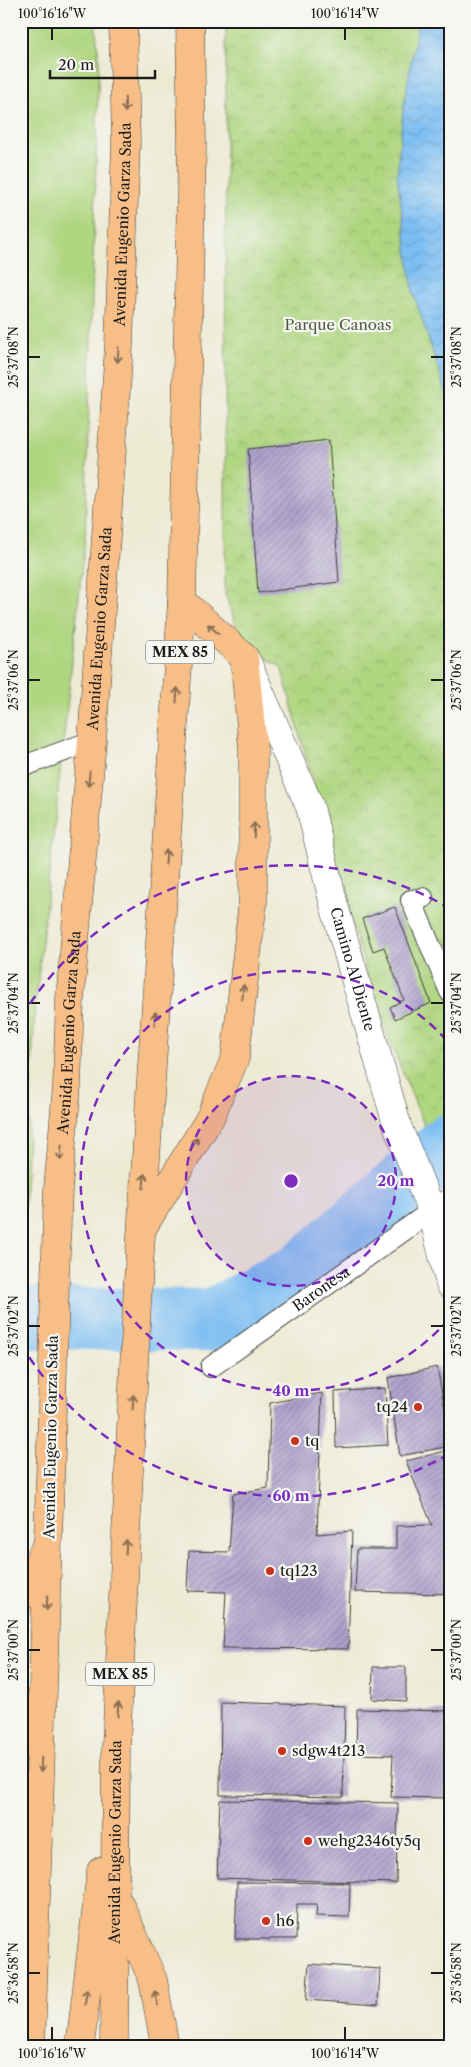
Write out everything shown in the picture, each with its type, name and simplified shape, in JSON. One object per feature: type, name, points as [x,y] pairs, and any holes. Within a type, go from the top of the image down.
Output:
[{"type":"highway","name":"Avenida Eugenio Garza Sada","points":[[31,2046],[49,1540],[58,1189],[67,1086],[70,999],[92,741],[119,346],[126,141],[123,21]]},
{"type":"highway","name":"Avenida Eugenio Garza Sada","points":[[114,2046],[116,1747],[138,1282],[182,601],[192,168],[190,21]]},
{"type":"highway","points":[[141,1231],[210,1118],[235,1058],[253,901],[253,748],[244,657],[182,601]]},
{"type":"highway","points":[[21,1597],[49,1540]]},
{"type":"highway","points":[[80,2046],[116,1747]]},
{"type":"highway","points":[[116,1898],[153,1980],[165,2046]]},
{"type":"street","name":"Camino Al Diente","points":[[244,657],[273,718],[310,806],[334,906],[398,1128],[438,1207],[450,1284]]},
{"type":"lane","points":[[21,767],[92,741]]},
{"type":"lane","points":[[423,898],[410,900],[450,992]]},
{"type":"lane","name":"Baronesa","points":[[211,1367],[438,1207]]},
{"type":"green space","points":[[21,21],[95,21],[99,59],[85,540],[35,1007],[21,1269]]},
{"type":"green space","name":"Parque Canoas","points":[[226,21],[450,21],[450,1200],[440,1164],[375,1005],[281,667],[257,653],[238,630],[225,594]]},
{"type":"water","points":[[418,21],[450,21],[450,404],[413,292],[397,175],[403,110]]},
{"type":"building","points":[[329,440],[339,582],[258,593],[248,449]]},
{"type":"building","points":[[395,907],[431,1003],[395,1019],[390,1007],[404,1000],[384,947],[373,951],[362,919]]},
{"type":"building","name":"tq24","points":[[437,1367],[450,1435],[450,1446],[400,1456],[388,1378]]},
{"type":"building","points":[[385,1388],[388,1445],[336,1448],[335,1392]]},
{"type":"building","name":"tq123","points":[[322,1393],[317,1534],[352,1531],[348,1649],[223,1648],[226,1592],[187,1591],[189,1551],[229,1552],[233,1494],[268,1488],[270,1403]]},
{"type":"building","points":[[450,1450],[450,1594],[355,1592],[357,1549],[396,1549],[396,1526],[432,1525],[406,1461]]},
{"type":"building","points":[[373,1667],[406,1667],[406,1701],[372,1699]]},
{"type":"building","name":"sdgw4t213","points":[[221,1702],[345,1706],[343,1797],[220,1795]]},
{"type":"building","points":[[357,1709],[450,1711],[450,1798],[391,1797],[393,1755],[356,1754]]},
{"type":"building","name":"wehg2346ty5q","points":[[220,1800],[398,1803],[396,1883],[217,1878]]},
{"type":"building","name":"h6","points":[[237,1882],[350,1883],[349,1917],[316,1916],[317,1904],[297,1904],[296,1939],[235,1939]]},
{"type":"building","points":[[309,1964],[380,1969],[378,2005],[306,2000]]},
{"type":"waterway","points":[[21,1318],[211,1320],[301,1274],[450,1144]]},
{"type":"place","name":"tq24","points":[[418,1407]]},
{"type":"place","name":"tq","points":[[295,1441]]},
{"type":"place","name":"tq123","points":[[270,1571]]},
{"type":"place","name":"sdgw4t213","points":[[282,1751]]},
{"type":"place","name":"wehg2346ty5q","points":[[308,1841]]},
{"type":"place","name":"h6","points":[[266,1921]]}]
